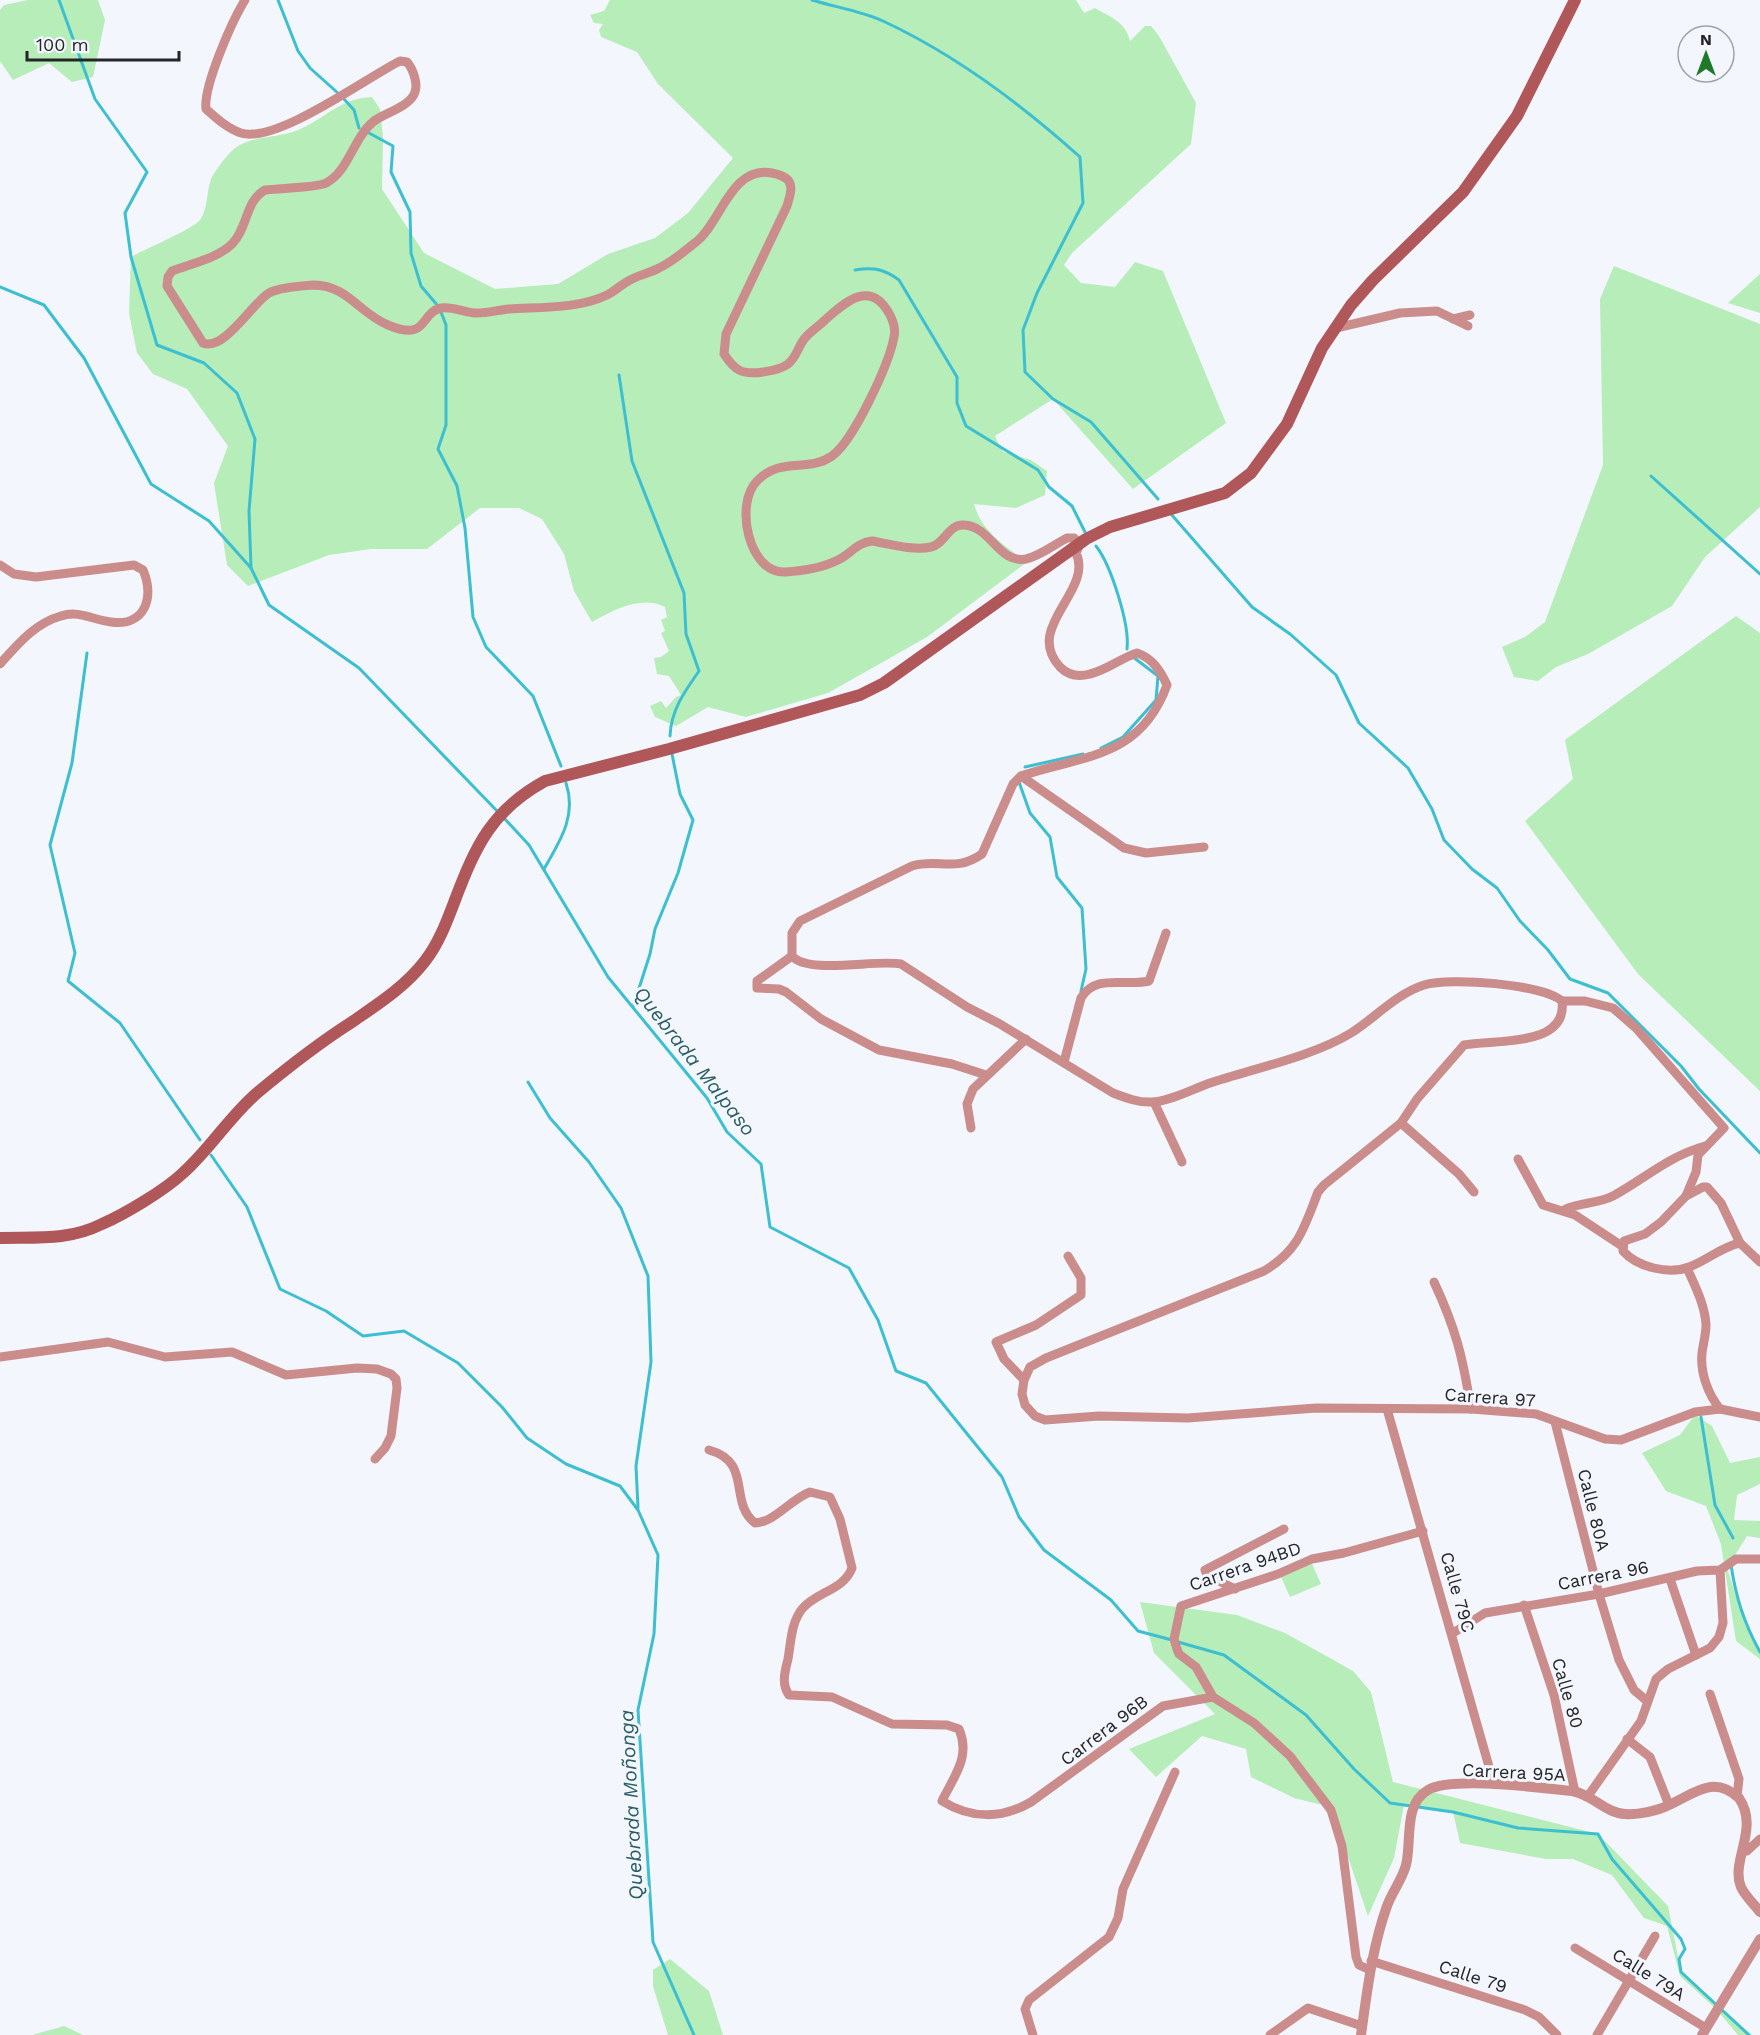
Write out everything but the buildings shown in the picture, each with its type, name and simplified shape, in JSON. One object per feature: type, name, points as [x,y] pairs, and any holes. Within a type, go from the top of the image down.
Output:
[{"type":"main road","points":[[0,1238],[48,1239],[82,1233],[103,1224],[183,1174],[228,1121],[255,1095],[350,1023],[382,1002],[424,962],[445,925],[476,853],[499,814],[545,781],[860,695],[884,683],[1080,544],[1110,527],[1206,500],[1225,493],[1240,483],[1276,442],[1291,416],[1309,373],[1336,328],[1373,279],[1443,213],[1483,166],[1517,116],[1575,0]]},
{"type":"street","points":[[245,0],[208,83],[205,98],[206,110],[220,122],[241,133],[254,134],[293,122],[400,62],[407,62],[412,68],[415,92],[411,99],[372,122],[354,146],[340,171],[327,183],[266,190],[257,195],[241,233],[231,246],[172,271],[168,277],[167,286],[203,343],[207,345],[216,342],[242,322],[269,293],[312,285],[327,286],[344,293],[388,325],[413,331],[421,329],[435,311],[441,308],[475,313],[545,307],[594,299],[607,295],[633,278],[659,268],[708,233],[730,192],[747,177],[766,172],[778,174],[787,179],[791,185],[790,194],[787,206],[726,334],[724,354],[731,364],[741,372],[785,366],[796,356],[806,336],[850,299],[861,295],[879,300],[889,313],[895,335],[872,396],[839,449],[821,462],[779,466],[765,473],[751,490],[744,514],[747,529],[765,567],[776,572],[786,572],[824,566],[846,556],[855,546],[872,541],[930,548],[939,543],[955,526],[964,525],[985,532],[1004,554],[1013,558],[1027,559],[1067,538],[1074,538],[1080,544],[1076,553],[1080,562],[1078,575],[1058,614],[1048,640],[1052,658],[1064,670],[1082,675],[1092,674],[1137,653],[1148,656],[1167,685],[1154,711],[1113,749],[1086,760],[1021,776],[1013,784],[982,854],[974,860],[956,865],[912,866],[800,921],[792,933],[792,956]]},
{"type":"street","points":[[1336,328],[1400,313],[1437,311],[1468,326]]},
{"type":"street","points":[[1453,319],[1470,315]]},
{"type":"street","points":[[0,565],[14,574],[36,577],[134,565],[143,570],[150,592],[146,606],[139,614],[124,622],[110,622],[86,614],[63,615],[43,623],[20,642],[0,664]]},
{"type":"street","points":[[1021,776],[1124,848],[1146,852],[1204,848]]},
{"type":"street","points":[[1064,1062],[1081,998],[1086,990],[1102,982],[1149,981],[1166,933]]},
{"type":"street","points":[[792,956],[800,962],[819,964],[889,962],[902,964],[967,1007],[1026,1039],[1113,1093],[1132,1100],[1154,1102],[1281,1062],[1350,1034],[1403,995],[1424,985],[1459,982],[1521,988],[1555,995],[1562,1001],[1606,1005],[1636,1028],[1723,1127],[1698,1155],[1696,1172],[1686,1196]]},
{"type":"street","points":[[792,956],[757,981],[757,988],[779,988],[821,1018],[879,1050],[952,1064],[986,1075]]},
{"type":"street","points":[[1068,1256],[1081,1278],[1082,1291],[1078,1299],[1036,1325],[996,1341],[1004,1359],[1024,1380],[1030,1367],[1046,1358],[1264,1271],[1281,1261],[1294,1248],[1318,1192],[1401,1124],[1417,1099],[1464,1045],[1530,1039],[1545,1034],[1560,1022],[1564,1013],[1562,1001]]},
{"type":"street","points":[[971,1128],[967,1104],[969,1095],[986,1075],[1026,1039]]},
{"type":"street","points":[[1154,1102],[1182,1162]]},
{"type":"street","points":[[1401,1124],[1453,1168],[1474,1192]]},
{"type":"street","points":[[1564,1210],[1579,1203],[1611,1197],[1668,1160],[1707,1146]]},
{"type":"street","points":[[1518,1159],[1538,1200],[1548,1208],[1564,1210],[1584,1220],[1622,1246],[1629,1258],[1640,1264],[1670,1270],[1688,1268],[1740,1243]]},
{"type":"street","points":[[1622,1246],[1630,1237],[1645,1234],[1661,1222],[1686,1196],[1702,1187],[1707,1187],[1721,1203],[1740,1243],[1760,1262]]},
{"type":"street","points":[[1688,1268],[1705,1315],[1706,1328],[1702,1356],[1706,1383],[1711,1398],[1720,1409]]},
{"type":"street","points":[[1434,1282],[1453,1323],[1461,1352],[1471,1409]]},
{"type":"street","points":[[0,1357],[108,1342],[165,1357],[232,1352],[286,1375],[357,1368],[377,1370],[391,1374],[396,1379],[397,1388],[391,1436],[375,1460]]},
{"type":"street","name":"Carrera 97","points":[[1024,1380],[1022,1394],[1025,1405],[1035,1416],[1045,1420],[1099,1416],[1188,1419],[1316,1408],[1471,1409],[1536,1414],[1605,1439],[1621,1440],[1695,1412],[1720,1409],[1760,1417]]},
{"type":"street","name":"Calle 79C","points":[[1387,1409],[1453,1633],[1494,1784]]},
{"type":"street","name":"Calle 80A","points":[[1555,1422],[1599,1594],[1619,1660],[1634,1690],[1647,1701]]},
{"type":"street","name":"Carrera 96B","points":[[709,1450],[723,1454],[729,1459],[734,1468],[745,1509],[755,1523],[767,1520],[784,1506],[810,1492],[830,1497],[840,1519],[852,1568],[845,1581],[809,1602],[794,1623],[785,1675],[786,1690],[794,1697],[832,1697],[844,1700],[892,1724],[947,1725],[959,1729],[964,1741],[963,1760],[942,1801],[962,1811],[975,1814],[1001,1814],[1016,1811],[1048,1792],[1163,1706],[1213,1697]]},
{"type":"street","points":[[1235,1589],[1207,1575],[1204,1570],[1284,1529]]},
{"type":"street","name":"Carrera 94BD","points":[[1213,1697],[1196,1667],[1179,1654],[1174,1639],[1178,1610],[1188,1603],[1235,1589],[1312,1559],[1344,1553],[1423,1531]]},
{"type":"street","name":"Carrera 96","points":[[1453,1633],[1485,1613],[1599,1594],[1698,1571],[1720,1570],[1736,1558],[1760,1559]]},
{"type":"street","points":[[1588,1796],[1641,1721],[1651,1688],[1662,1673],[1710,1648],[1719,1637],[1723,1623],[1720,1570]]},
{"type":"street","points":[[1670,1579],[1696,1655]]},
{"type":"street","name":"Calle 80","points":[[1524,1605],[1554,1695],[1575,1791]]},
{"type":"street","points":[[1710,1694],[1739,1779],[1737,1796],[1750,1813],[1754,1828],[1741,1872],[1740,1886],[1760,1912]]},
{"type":"street","points":[[1213,1697],[1254,1723],[1290,1756],[1331,1810],[1342,1846],[1356,1957],[1359,1965],[1371,1966]]},
{"type":"street","points":[[1627,1739],[1650,1756],[1669,1805]]},
{"type":"street","points":[[1033,2035],[1025,2009],[1029,2000],[1109,1937],[1118,1918],[1124,1889],[1175,1772]]},
{"type":"street","name":"Carrera 95A","points":[[1361,2031],[1371,1966],[1387,1906],[1406,1866],[1413,1811],[1418,1799],[1428,1790],[1446,1785],[1494,1784],[1575,1791],[1588,1796],[1613,1812],[1625,1814],[1669,1805],[1688,1793],[1708,1787],[1724,1789],[1737,1796]]},
{"type":"street","points":[[1747,1851],[1760,1839]]},
{"type":"street","points":[[1597,2035],[1655,1936]]},
{"type":"street","points":[[1704,2032],[1760,1939]]},
{"type":"street","name":"Calle 79A","points":[[1575,1948],[1629,1980],[1704,2032]]},
{"type":"street","name":"Calle 79","points":[[1371,1966],[1525,2010],[1539,2018],[1557,2035]]},
{"type":"street","points":[[1270,2035],[1308,2008],[1361,2031]]},
{"type":"green space","points":[[28,0],[98,0],[105,20],[93,77],[72,82],[49,63],[13,80],[0,61],[0,10],[4,5]]},
{"type":"green space","points":[[610,0],[1076,0],[1084,13],[1095,8],[1117,21],[1125,29],[1130,41],[1145,26],[1151,26],[1159,36],[1196,103],[1191,144],[1072,253],[1064,265],[1081,283],[1115,287],[1135,262],[1163,271],[1226,423],[1133,489],[1053,399],[995,436],[1003,452],[1031,460],[1047,471],[1045,495],[1016,508],[974,504],[988,530],[1002,544],[1027,562],[927,637],[828,693],[746,717],[708,707],[676,726],[655,717],[650,706],[661,701],[666,708],[681,695],[669,676],[657,674],[654,658],[661,657],[669,651],[661,633],[665,631],[661,620],[667,617],[665,607],[637,603],[618,609],[592,622],[574,591],[564,554],[542,519],[519,508],[480,508],[427,549],[371,549],[329,555],[248,586],[227,565],[214,483],[228,446],[187,389],[153,374],[137,353],[129,313],[131,257],[179,234],[200,220],[212,177],[235,148],[251,141],[298,130],[342,105],[361,98],[372,97],[380,109],[383,138],[382,189],[424,253],[495,289],[558,284],[608,254],[655,238],[688,213],[733,158],[658,84],[637,52],[601,37],[599,30],[603,24],[594,23],[590,15],[604,11]]},
{"type":"green space","points":[[1614,266],[1760,324],[1760,507],[1705,557],[1672,606],[1588,654],[1556,667],[1538,681],[1514,677],[1502,647],[1525,637],[1545,622],[1603,465],[1600,299]]},
{"type":"green space","points":[[1760,274],[1760,313],[1728,303]]},
{"type":"green space","points":[[1736,616],[1760,633],[1760,1091],[1638,974],[1525,821],[1573,779],[1565,740]]},
{"type":"green space","points":[[1695,1415],[1712,1426],[1730,1463],[1760,1457],[1760,1484],[1737,1495],[1734,1520],[1760,1521],[1760,1538],[1747,1536],[1727,1568],[1745,1625],[1760,1650],[1760,1659],[1736,1641],[1721,1544],[1706,1506],[1666,1491],[1642,1453],[1680,1435]]},
{"type":"green space","points":[[1312,1564],[1321,1584],[1290,1597],[1281,1577]]},
{"type":"green space","points":[[1140,1602],[1237,1615],[1285,1633],[1353,1671],[1371,1692],[1393,1782],[1598,1834],[1668,1906],[1681,1972],[1752,2035],[1738,2035],[1716,2009],[1680,1976],[1667,1926],[1644,1918],[1612,1875],[1573,1859],[1546,1859],[1460,1843],[1453,1812],[1404,1805],[1394,1858],[1368,1916],[1331,1807],[1294,1798],[1251,1777],[1246,1749],[1202,1736],[1156,1777],[1129,1749],[1215,1714],[1154,1653]]},
{"type":"green space","points":[[670,1959],[709,1991],[723,2035],[668,2035],[653,1986],[653,1970]]},
{"type":"green space","points":[[64,2026],[83,2035],[32,2035]]},
{"type":"waterway","name":"Quebrada Malpaso","points":[[59,0],[95,99],[147,172],[125,213],[131,257],[157,345],[204,363],[237,393],[255,439],[249,511],[251,568],[269,605],[359,668],[499,813]]},
{"type":"waterway","points":[[278,0],[298,51],[310,68],[339,94]]},
{"type":"waterway","points":[[812,0],[883,21],[936,49],[1011,99],[1080,157],[1083,203],[1037,293],[1023,330],[1025,372],[1053,399],[1091,422],[1158,499]]},
{"type":"waterway","points":[[344,99],[354,110],[359,128]]},
{"type":"waterway","points":[[369,133],[393,146],[391,172],[410,212],[411,253],[421,286],[438,306]]},
{"type":"waterway","points":[[855,270],[878,270],[899,280],[957,377],[957,403],[966,426],[1038,470],[1049,487],[1072,506],[1085,532]]},
{"type":"waterway","points":[[0,287],[44,305],[84,358],[151,484],[209,521],[251,568]]},
{"type":"waterway","points":[[441,312],[446,325],[446,425],[438,449],[457,486],[465,528],[473,617],[486,647],[533,696],[561,766]]},
{"type":"waterway","points":[[619,375],[632,461],[684,593],[686,634],[699,671],[676,709],[670,736]]},
{"type":"waterway","points":[[1651,476],[1760,574]]},
{"type":"waterway","points":[[1171,514],[1252,607],[1290,634],[1336,675],[1359,723],[1408,768],[1432,809],[1444,840],[1472,869],[1497,888],[1520,921],[1548,950],[1570,979],[1608,993],[1681,1066],[1699,1089],[1760,1153]]},
{"type":"waterway","points":[[1096,546],[1108,567],[1118,596],[1126,625],[1127,649]]},
{"type":"waterway","name":"Quebrada Moñonga","points":[[87,653],[72,763],[50,845],[75,953],[68,981],[120,1023],[200,1140]]},
{"type":"waterway","points":[[1101,748],[1123,737],[1156,700],[1158,676],[1133,657]]},
{"type":"waterway","points":[[633,1007],[650,954],[655,929],[678,873],[693,820],[680,794],[672,754]]},
{"type":"waterway","points":[[1025,767],[1083,754]]},
{"type":"waterway","points":[[1019,782],[1030,813],[1050,837],[1057,877],[1082,908],[1086,969],[1081,991]]},
{"type":"waterway","points":[[544,869],[561,838],[568,817],[569,795],[566,783]]},
{"type":"waterway","name":"Quebrada Malpaso","points":[[504,818],[529,845],[608,977],[707,1098],[727,1132],[761,1164],[770,1227],[849,1268],[878,1320],[896,1371],[926,1383],[1002,1477],[1019,1517],[1044,1550],[1111,1600],[1138,1631],[1172,1640]]},
{"type":"waterway","points":[[528,1082],[550,1118],[589,1162],[621,1208],[648,1276],[651,1362],[636,1466],[638,1508]]},
{"type":"waterway","name":"Quebrada Moñonga","points":[[211,1155],[247,1207],[280,1289],[326,1311],[363,1336],[404,1331],[458,1363],[502,1407],[527,1438],[566,1464],[620,1486],[638,1510],[658,1555],[654,1634],[638,1710],[653,1942],[694,2035]]},
{"type":"waterway","points":[[1701,1417],[1715,1505],[1733,1538]]},
{"type":"waterway","points":[[1731,1565],[1741,1610],[1760,1652]]},
{"type":"waterway","name":"Quebrada Malpaso","points":[[1178,1642],[1224,1655],[1306,1715],[1354,1769],[1390,1803],[1453,1812],[1518,1828],[1598,1834],[1612,1859],[1681,1939],[1685,1949],[1679,1959],[1681,1972],[1749,2035]]}]
